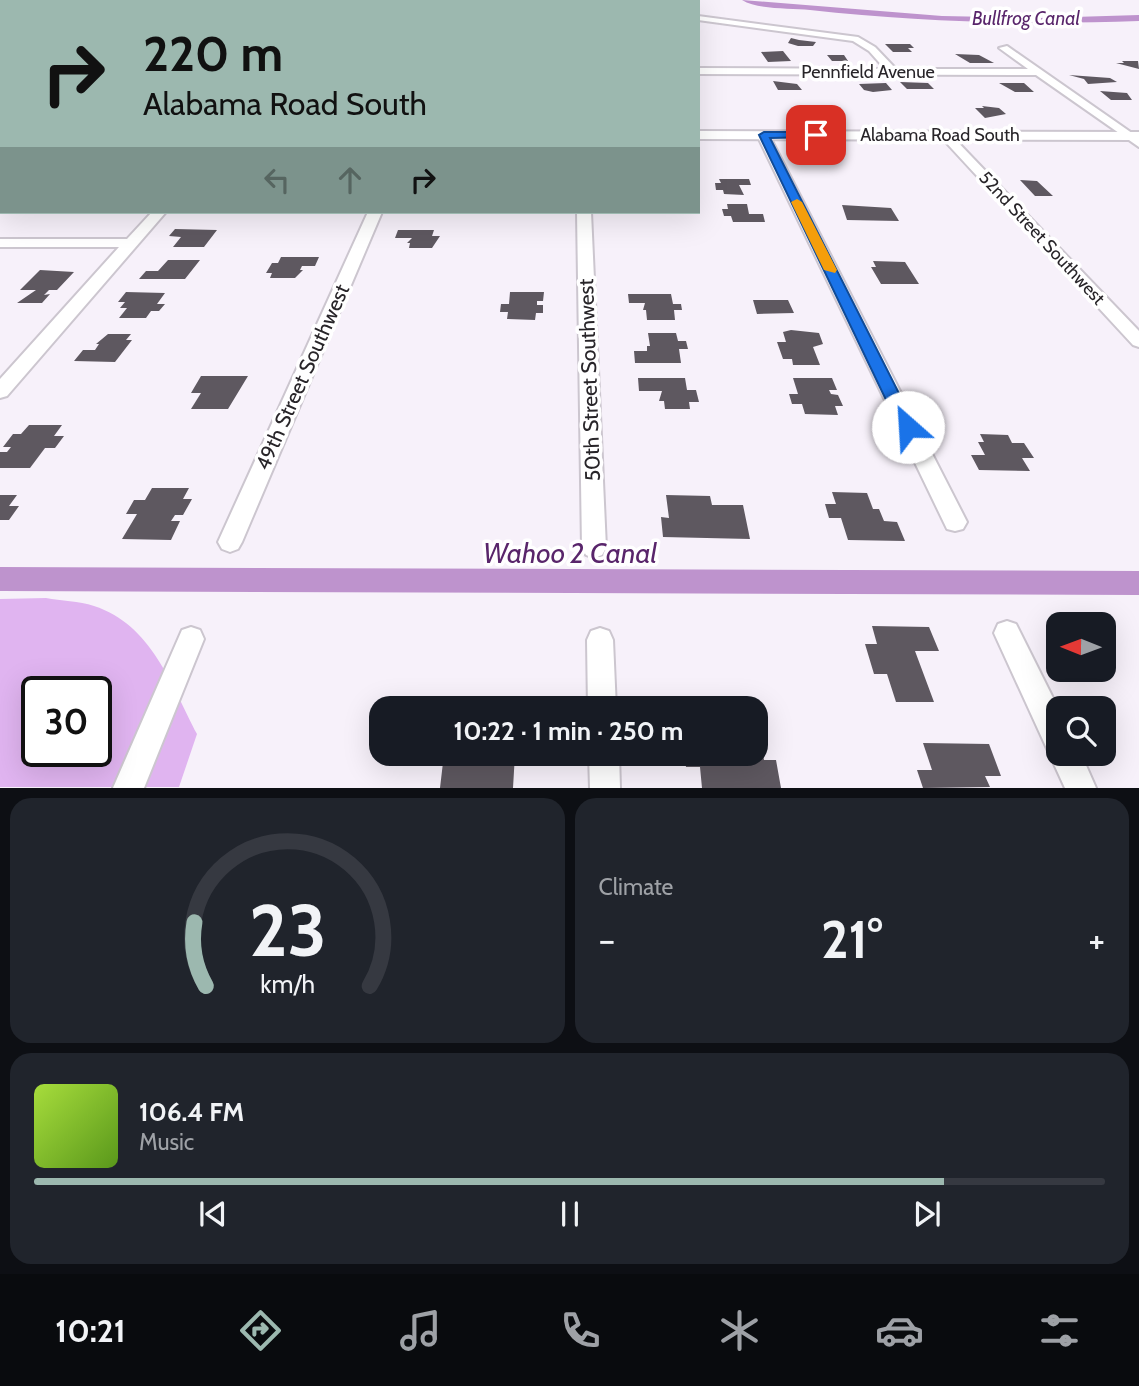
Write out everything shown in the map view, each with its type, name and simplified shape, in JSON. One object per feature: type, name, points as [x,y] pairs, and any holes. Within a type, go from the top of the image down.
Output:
[{"type":"street","points":[[700,18],[855,39],[872,49],[893,71]]},
{"type":"street","points":[[1004,48],[1136,138]]},
{"type":"street","name":"Pennfield Avenue","points":[[700,71],[1037,72]]},
{"type":"street","name":"Alabama Road South","points":[[700,135],[1136,138]]},
{"type":"street","points":[[764,135],[955,522]]},
{"type":"street","name":"52nd Street Southwest","points":[[945,135],[1139,341]]},
{"type":"street","points":[[0,391],[157,214]]},
{"type":"street","name":"49th Street Southwest","points":[[230,542],[374,214]]},
{"type":"street","name":"50th Street Southwest","points":[[584,214],[594,548]]},
{"type":"street","points":[[0,243],[131,243]]},
{"type":"street","points":[[1007,634],[1046,715]]},
{"type":"street","points":[[128,788],[191,639]]},
{"type":"street","points":[[600,640],[602,696]]},
{"type":"street","points":[[604,766],[605,788]]},
{"type":"street","points":[[1071,766],[1081,788]]},
{"type":"shaded area","points":[[46,598],[82,603],[114,615],[131,627],[158,659],[197,734],[179,787],[0,787],[0,599]]},
{"type":"building","points":[[791,38],[816,42],[813,46],[798,46],[788,43]]},
{"type":"building","points":[[885,44],[910,44],[914,48],[908,48],[912,52],[893,52]]},
{"type":"building","points":[[783,51],[791,61],[768,62],[761,52]]},
{"type":"building","points":[[955,54],[979,55],[994,63],[970,63]]},
{"type":"building","points":[[827,55],[844,55],[848,61],[832,61]]},
{"type":"building","points":[[1122,61],[1138,61],[1139,69],[1116,63],[1124,63]]},
{"type":"building","points":[[1069,75],[1110,78],[1117,82],[1088,84],[1084,79]]},
{"type":"building","points":[[773,81],[797,84],[802,90],[778,90]]},
{"type":"building","points":[[900,82],[928,83],[934,89],[907,89]]},
{"type":"building","points":[[886,83],[892,90],[873,92],[864,90],[859,84]]},
{"type":"building","points":[[999,83],[1024,83],[1034,92],[1015,92]]},
{"type":"building","points":[[1100,91],[1127,93],[1132,100],[1111,100]]},
{"type":"building","points":[[982,106],[999,108],[1006,114],[985,118],[975,108],[984,108]]},
{"type":"building","points":[[719,179],[749,179],[751,185],[739,185],[744,195],[724,194],[723,190],[716,190],[715,183],[721,183]]},
{"type":"building","points":[[1020,180],[1037,181],[1053,196],[1035,196]]},
{"type":"building","points":[[727,204],[747,204],[749,214],[763,214],[765,222],[733,222],[731,216],[724,216],[722,209],[728,209]]},
{"type":"building","points":[[842,205],[891,208],[899,221],[847,220]]},
{"type":"building","points":[[175,229],[217,230],[204,247],[173,247],[181,237],[169,236]]},
{"type":"building","points":[[398,230],[434,230],[432,236],[440,236],[432,248],[409,248],[410,243],[407,243],[412,238],[395,238]]},
{"type":"building","points":[[281,257],[319,257],[315,266],[302,266],[300,270],[303,270],[295,278],[270,278],[272,273],[266,273],[272,263],[278,263]]},
{"type":"building","points":[[168,260],[200,260],[185,279],[139,279],[146,271],[158,271]]},
{"type":"building","points":[[873,261],[905,262],[919,284],[881,284],[871,267],[876,267]]},
{"type":"building","points":[[40,270],[74,272],[57,290],[49,290],[44,295],[50,294],[42,303],[17,303],[36,290],[20,290]]},
{"type":"building","points":[[126,292],[165,293],[157,304],[165,304],[159,311],[151,311],[146,318],[119,318],[127,308],[120,308],[125,302],[118,302]]},
{"type":"building","points":[[510,292],[544,292],[543,301],[537,301],[537,305],[543,305],[543,313],[536,313],[535,320],[507,319],[508,312],[500,312],[501,304],[509,304]]},
{"type":"building","points":[[628,294],[671,294],[673,304],[681,304],[682,310],[674,310],[675,320],[647,320],[646,310],[643,310],[645,303],[629,303]]},
{"type":"building","points":[[753,300],[788,300],[794,313],[757,314]]},
{"type":"building","points":[[791,330],[819,333],[823,344],[813,347],[820,365],[793,365],[792,359],[783,359],[777,342],[786,342],[783,332]]},
{"type":"building","points":[[648,333],[676,333],[678,341],[686,341],[688,349],[679,349],[681,363],[635,363],[634,351],[647,351],[647,346],[650,346]]},
{"type":"building","points":[[108,334],[131,334],[126,340],[132,340],[115,362],[74,361],[83,350],[95,350],[99,344],[96,344]]},
{"type":"building","points":[[201,376],[248,376],[228,409],[191,409],[201,393],[191,393]]},
{"type":"building","points":[[638,378],[685,378],[687,390],[696,390],[699,402],[689,402],[690,409],[665,409],[664,401],[659,401],[662,391],[639,391]]},
{"type":"building","points":[[793,378],[832,378],[837,390],[829,390],[831,394],[838,395],[843,406],[835,406],[838,415],[805,414],[802,404],[792,404],[789,394],[798,394]]},
{"type":"building","points":[[29,425],[62,425],[54,436],[64,436],[55,448],[45,448],[30,468],[0,468],[0,452],[7,452],[11,447],[3,447],[13,434],[21,434]]},
{"type":"building","points":[[980,434],[1008,435],[1012,443],[1024,443],[1034,458],[1022,458],[1030,471],[979,470],[971,455],[985,455],[978,442],[984,442]]},
{"type":"building","points":[[152,488],[189,488],[183,499],[192,499],[183,515],[175,515],[171,521],[180,521],[171,540],[122,539],[137,514],[126,514],[134,500],[145,500]]},
{"type":"building","points":[[832,492],[867,493],[873,509],[879,509],[884,521],[897,522],[905,541],[848,540],[841,518],[829,518],[825,504],[836,504]]},
{"type":"building","points":[[0,495],[17,495],[9,506],[19,506],[9,520],[0,520]]},
{"type":"building","points":[[666,495],[710,496],[712,505],[743,505],[750,539],[663,537],[661,517],[669,518]]},
{"type":"building","points":[[872,626],[929,627],[939,651],[915,651],[934,702],[896,702],[887,674],[874,674],[865,644],[877,644]]},
{"type":"building","points":[[923,743],[989,744],[1001,776],[985,776],[990,787],[923,788],[917,770],[932,770]]},
{"type":"building","points":[[768,760],[776,760],[781,788],[702,788],[700,767],[686,767],[768,766]]},
{"type":"building","points":[[443,766],[514,766],[513,788],[440,788]]},
{"type":"waterway","name":"Bullfrog Canal","points":[[746,0],[942,18],[1041,21],[1139,18]]},
{"type":"waterway","name":"Wahoo 2 Canal","points":[[0,579],[1139,583]]},
{"type":"slow traffic","points":[[797,202],[830,270]]},
{"type":"route","points":[[816,135],[764,135],[908,427]]}]
